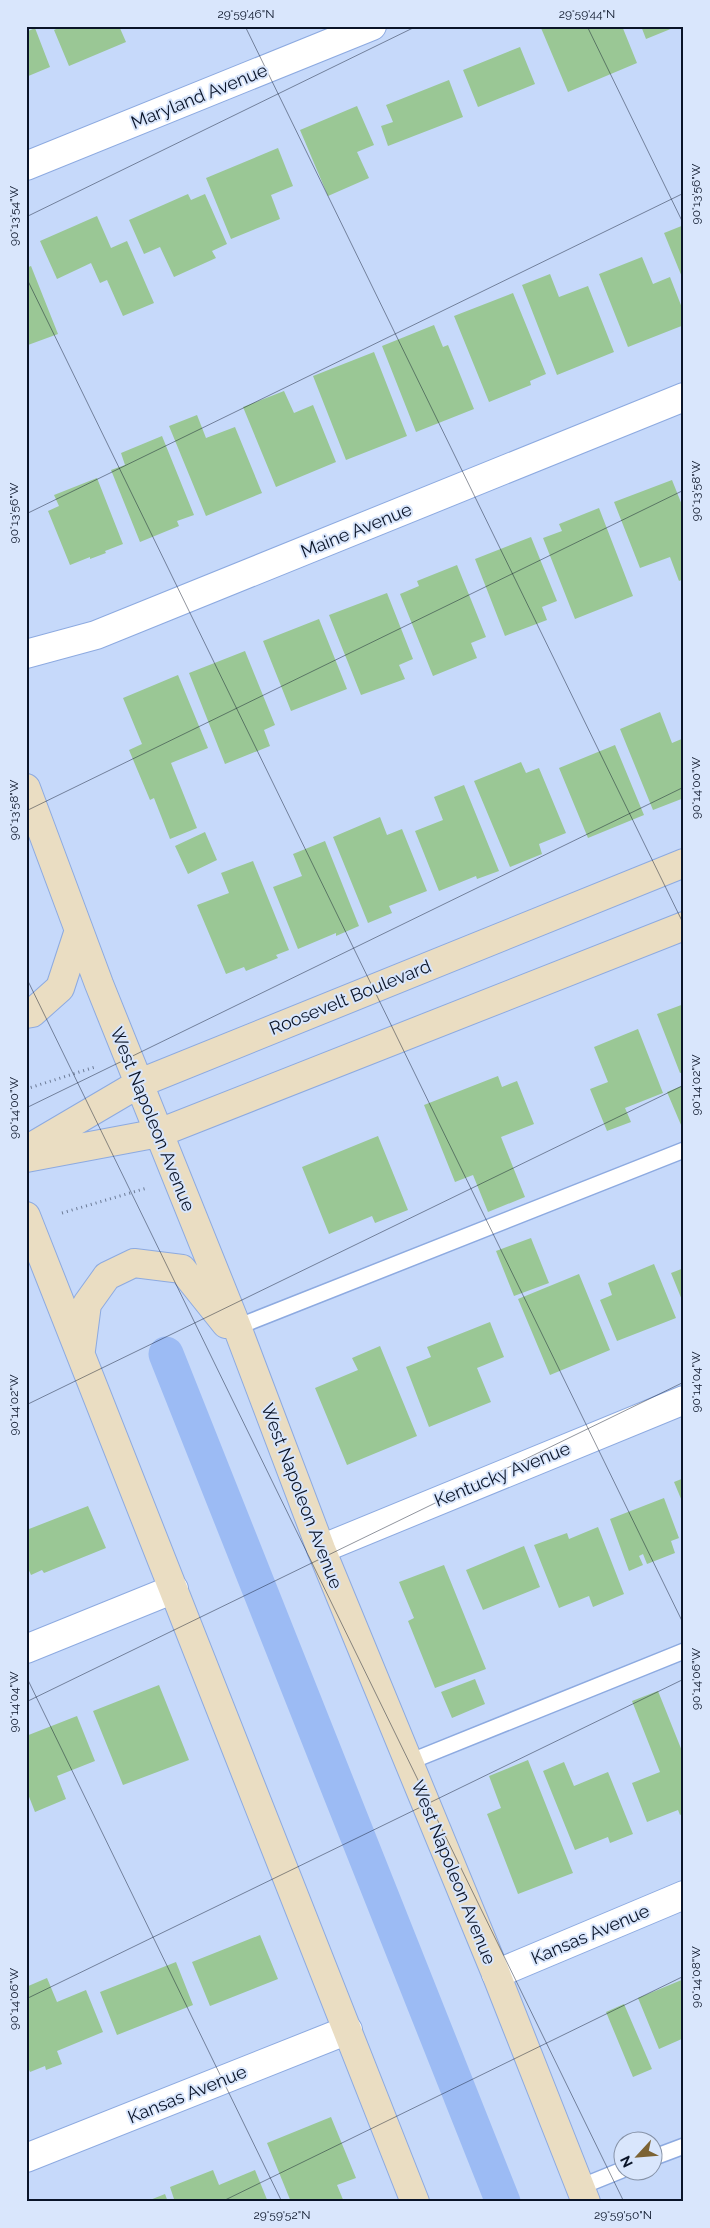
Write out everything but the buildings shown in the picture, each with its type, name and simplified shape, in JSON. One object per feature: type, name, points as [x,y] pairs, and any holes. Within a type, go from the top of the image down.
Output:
[{"type":"main road","name":"West Napoleon Avenue","points":[[26,788],[79,930],[241,1337],[321,1549],[496,1974],[583,2194]]},
{"type":"main road","name":"Roosevelt Boulevard","points":[[26,1150],[140,1083],[684,863]]},
{"type":"main road","points":[[26,1158],[159,1133],[684,926]]},
{"type":"main road","points":[[26,1014],[32,1012],[60,988],[79,930]]},
{"type":"main road","points":[[26,1216],[415,2202]]},
{"type":"main road","points":[[80,1352],[87,1304],[107,1276],[134,1263],[182,1269],[241,1337]]},
{"type":"street","name":"Maryland Avenue","points":[[26,166],[372,26]]},
{"type":"street","name":"Maine Avenue","points":[[26,654],[96,635],[684,397]]},
{"type":"street","name":"Kentucky Avenue","points":[[321,1549],[684,1400]]},
{"type":"street","points":[[26,1649],[174,1589]]},
{"type":"street","name":"Kansas Avenue","points":[[496,1974],[684,1895]]},
{"type":"street","name":"Kansas Avenue","points":[[26,2158],[348,2030]]},
{"type":"lane","points":[[241,1337],[684,1150]]},
{"type":"lane","points":[[409,1762],[684,1651]]},
{"type":"lane","points":[[662,2154],[684,2146]]},
{"type":"lane","points":[[583,2194],[612,2176]]},
{"type":"path","points":[[26,1089],[95,1067]]},
{"type":"path","points":[[62,1213],[155,1186]]},
{"type":"waterway","points":[[166,1354],[503,2202]]}]
